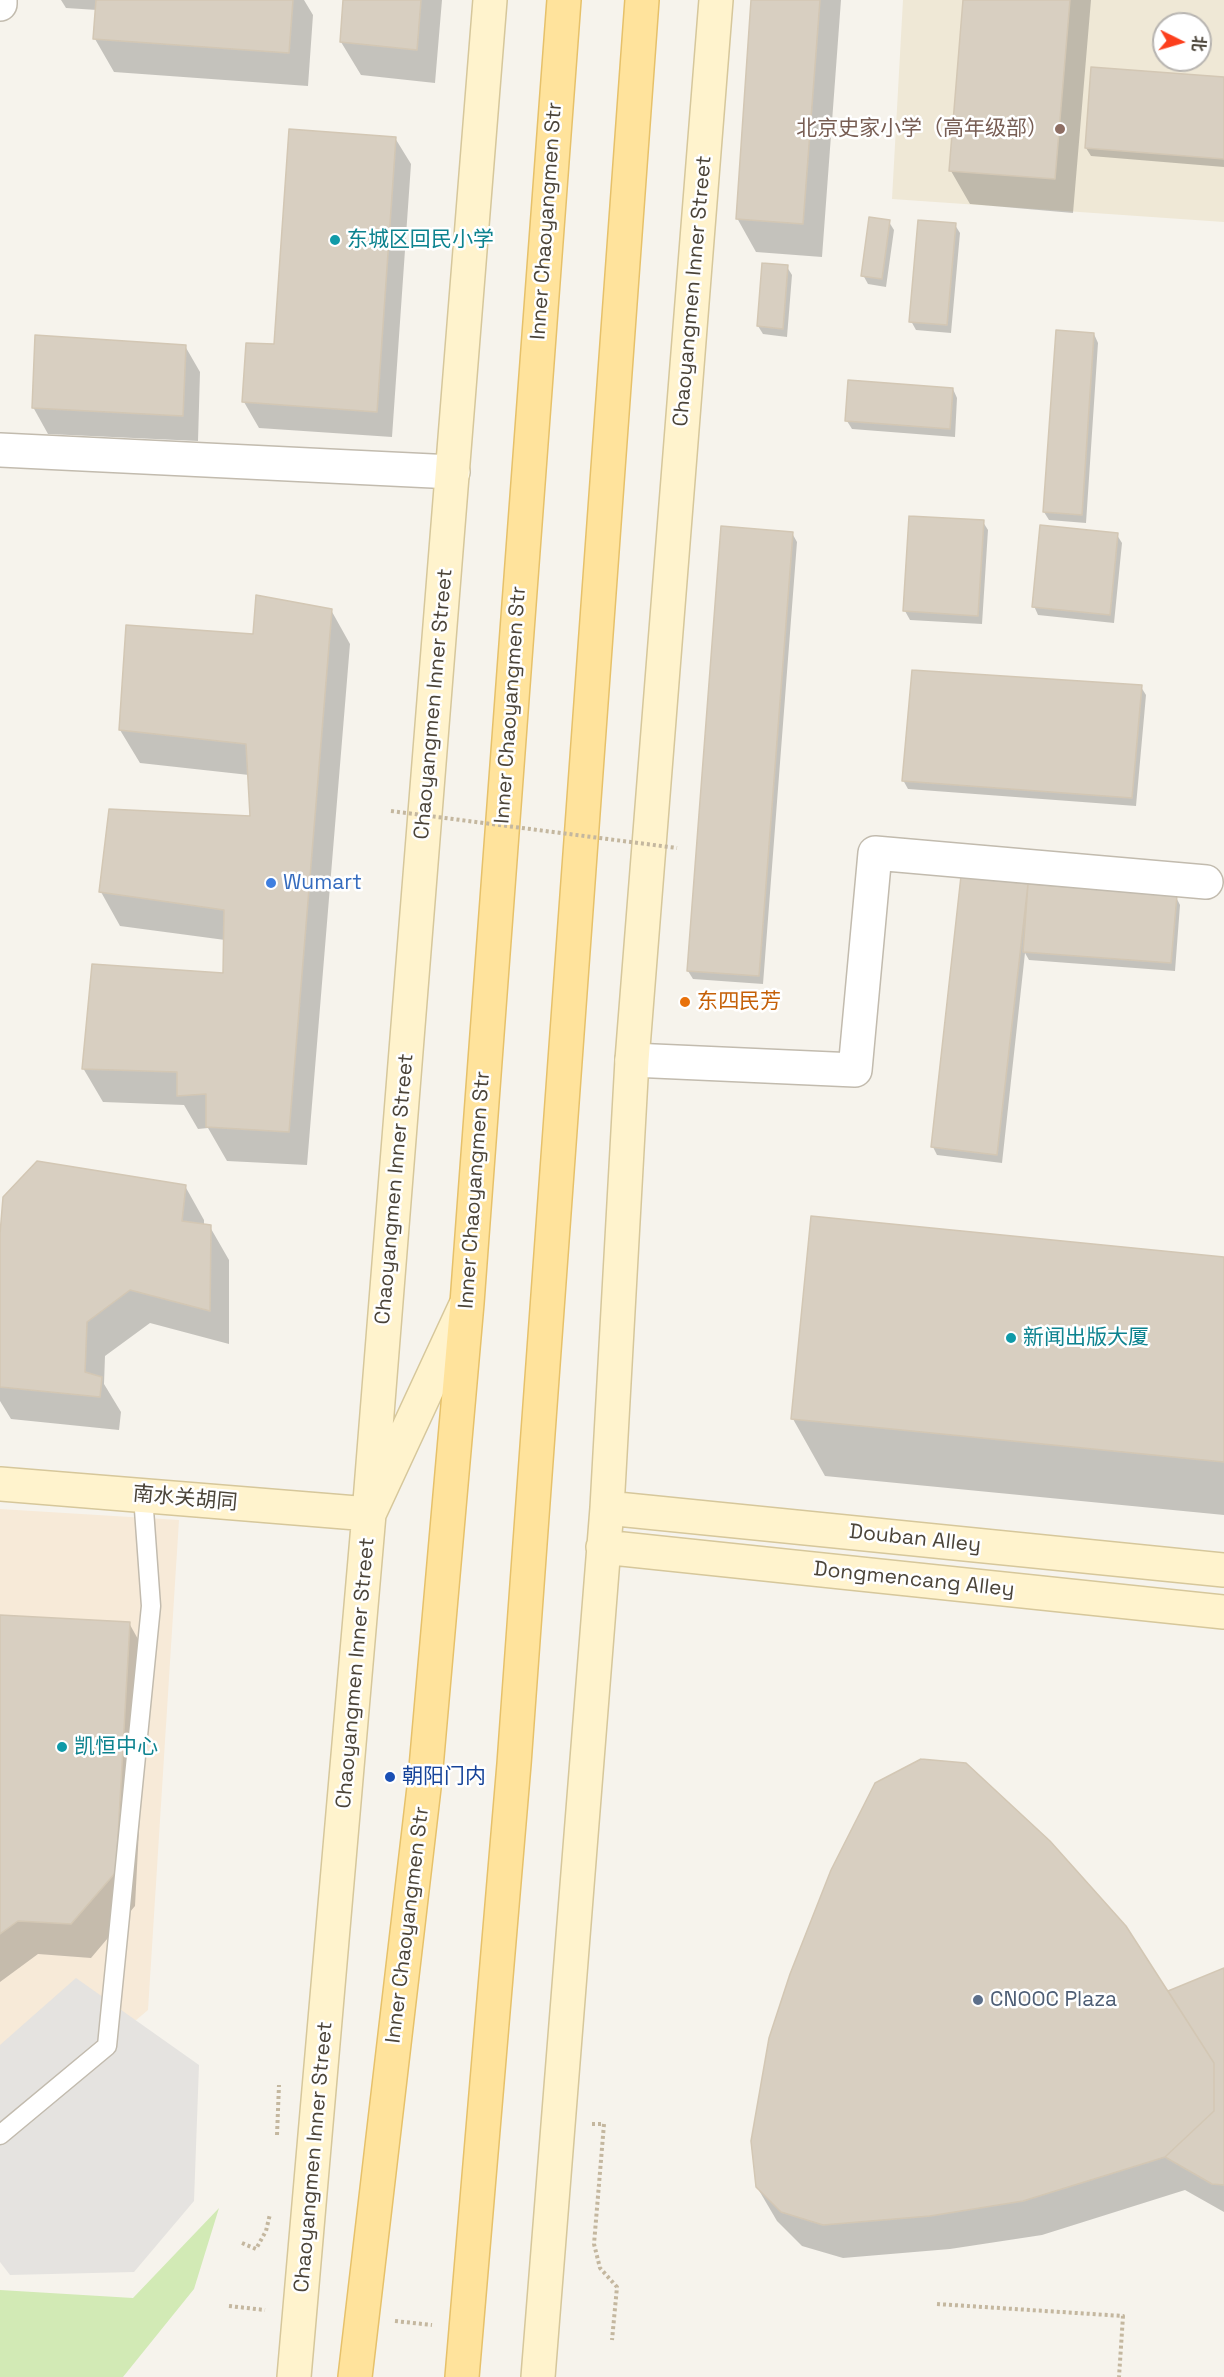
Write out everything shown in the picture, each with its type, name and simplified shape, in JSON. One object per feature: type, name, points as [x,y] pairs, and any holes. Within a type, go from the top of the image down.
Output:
[{"type":"main road","name":"Inner Chaoyangmen Str","points":[[355,2377],[425,1779],[467,1303],[564,0]]},
{"type":"main road","points":[[462,2377],[515,1740],[642,0]]},
{"type":"street","name":"Chaoyangmen Inner Street","points":[[294,2377],[369,1514],[490,0]]},
{"type":"street","name":"Chaoyangmen Inner Street","points":[[538,2377],[607,1508],[632,1060],[716,0]]},
{"type":"street","points":[[0,450],[453,472]]},
{"type":"street","points":[[632,1060],[855,1070],[875,854],[1206,882]]},
{"type":"street","points":[[369,1514],[467,1303]]},
{"type":"street","name":"南水关胡同","points":[[0,1484],[369,1514]]},
{"type":"street","name":"Douban Alley","points":[[607,1508],[1224,1570]]},
{"type":"street","name":"Dongmencang Alley","points":[[603,1547],[1224,1612]]},
{"type":"lane","points":[[0,2135],[107,2046],[151,1606],[143,1496]]},
{"type":"path","points":[[391,811],[677,848]]},
{"type":"path","points":[[276,2144],[279,2085]]},
{"type":"path","points":[[604,2124],[594,2244],[600,2268],[617,2287],[612,2340]]},
{"type":"path","points":[[242,2243],[256,2249],[266,2231],[271,2211]]},
{"type":"path","points":[[937,2304],[1123,2316],[1119,2377]]},
{"type":"path","points":[[229,2306],[300,2313]]},
{"type":"path","points":[[362,2318],[467,2328]]},
{"type":"shaded area","name":"北京史家小学（高年级部）","points":[[903,0],[1224,0],[1224,222],[892,199]]},
{"type":"shaded area","name":"凯恒中心","points":[[0,1509],[179,1520],[148,2010],[0,2136]]},
{"type":"shaded area","points":[[76,1978],[199,2065],[194,2201],[134,2272],[10,2275],[0,2262],[0,2045]]},
{"type":"green space","points":[[219,2208],[194,2289],[123,2377],[0,2377],[0,2290],[133,2298]]},
{"type":"building","points":[[96,0],[293,0],[289,53],[93,39]]},
{"type":"building","points":[[343,0],[421,0],[417,50],[340,42]]},
{"type":"building","points":[[751,0],[820,0],[803,224],[736,219]]},
{"type":"building","points":[[963,0],[1070,0],[1055,179],[949,171]]},
{"type":"building","points":[[1091,67],[1224,77],[1224,159],[1085,148]]},
{"type":"building","name":"东城区回民小学","points":[[289,129],[396,137],[377,412],[242,402],[246,343],[274,344]]},
{"type":"building","points":[[869,217],[890,220],[882,279],[861,276]]},
{"type":"building","points":[[918,220],[956,223],[947,325],[909,322]]},
{"type":"building","points":[[762,263],[788,265],[783,329],[757,326]]},
{"type":"building","points":[[1056,330],[1094,333],[1082,515],[1043,512]]},
{"type":"building","points":[[35,335],[186,345],[183,416],[32,408]]},
{"type":"building","points":[[848,380],[953,388],[950,429],[845,421]]},
{"type":"building","points":[[909,516],[984,520],[978,616],[903,611]]},
{"type":"building","points":[[1040,525],[1118,533],[1110,615],[1032,607]]},
{"type":"building","points":[[721,526],[793,532],[759,976],[687,971]]},
{"type":"building","points":[[256,595],[332,609],[289,1132],[206,1127],[206,1094],[177,1096],[177,1072],[82,1069],[92,964],[223,973],[224,910],[99,892],[109,809],[250,816],[246,744],[119,730],[126,625],[253,634]]},
{"type":"building","points":[[912,670],[1142,685],[1132,798],[902,781]]},
{"type":"building","points":[[961,876],[1028,884],[997,1155],[931,1147]]},
{"type":"building","points":[[1028,884],[1177,895],[1171,963],[1023,952]]},
{"type":"building","points":[[37,1161],[186,1185],[182,1221],[211,1225],[210,1311],[130,1290],[87,1322],[85,1372],[102,1377],[100,1397],[0,1387],[0,1234],[3,1197]]},
{"type":"building","name":"新闻出版大厦","points":[[811,1216],[1224,1257],[1224,1462],[791,1419]]},
{"type":"building","name":"凯恒中心","points":[[0,1615],[130,1622],[116,1872],[71,1924],[18,1921],[0,1934]]},
{"type":"building","name":"CNOOC Plaza","points":[[921,1759],[966,1763],[1050,1841],[1126,1926],[1214,2063],[1214,2111],[1165,2157],[1023,2201],[930,2216],[823,2225],[781,2212],[756,2187],[751,2141],[769,2038],[790,1974],[831,1870],[875,1783]]},
{"type":"building","points":[[1224,1968],[1224,2185],[1212,2184],[1165,2157],[1214,2111],[1214,2063],[1168,1991]]},
{"type":"place","name":"北京史家小学（高年级部）","points":[[1060,129]]},
{"type":"place","name":"东城区回民小学","points":[[335,240]]},
{"type":"place","name":"Wumart","points":[[271,883]]},
{"type":"place","name":"东四民芳","points":[[685,1002]]},
{"type":"place","name":"新闻出版大厦","points":[[1011,1338]]},
{"type":"place","name":"凯恒中心","points":[[62,1747]]},
{"type":"place","name":"朝阳门内","points":[[390,1777]]},
{"type":"place","name":"CNOOC Plaza","points":[[978,2000]]}]
